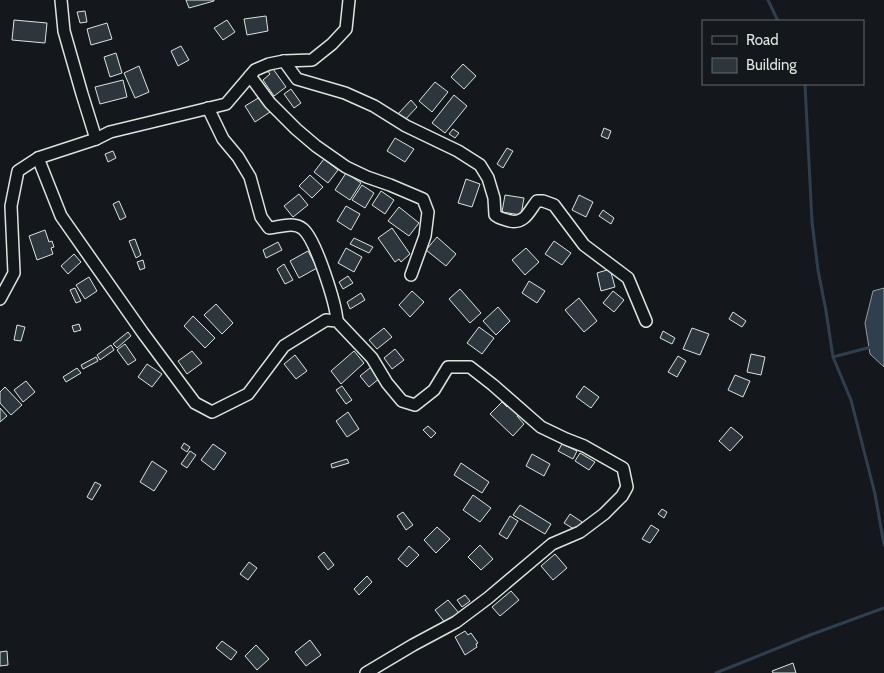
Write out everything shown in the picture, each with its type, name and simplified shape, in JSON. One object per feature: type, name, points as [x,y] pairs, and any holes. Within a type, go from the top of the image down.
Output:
[{"type":"street","points":[[61,0],[64,31],[96,139]]},
{"type":"street","points":[[0,298],[14,273],[11,206],[18,171],[38,158],[96,139],[110,132],[226,104],[255,70],[269,64],[284,61],[312,60],[332,44],[346,29],[349,0]]},
{"type":"street","points":[[284,61],[297,78],[345,93],[374,106],[406,126],[458,151],[480,165],[488,178],[494,198],[495,214],[500,218],[516,222],[523,220],[537,201],[544,201],[554,205],[584,245],[628,278],[646,321]]},
{"type":"street","points":[[250,76],[270,103],[316,146],[346,167],[423,199],[428,212],[425,236],[411,274]]},
{"type":"street","points":[[208,108],[223,139],[238,157],[250,177],[261,217],[270,228],[294,224],[303,229],[311,241],[321,265],[332,297],[336,321],[372,358],[387,383],[402,401],[416,405],[434,390],[448,368],[470,367],[541,427],[584,446],[623,468],[627,487],[622,496],[604,514],[580,532],[552,544],[488,598],[456,622],[366,673]]},
{"type":"street","points":[[38,158],[60,216],[195,403],[212,412],[248,394],[284,346],[326,320],[336,321]]},
{"type":"water","points":[[884,288],[884,367],[870,354],[865,323],[873,291]]},
{"type":"building","points":[[186,0],[214,0],[214,1],[189,8]]},
{"type":"building","points":[[85,11],[87,22],[80,23],[77,12]]},
{"type":"building","points":[[266,16],[268,31],[247,35],[244,19]]},
{"type":"building","points":[[14,20],[47,23],[45,43],[12,40]]},
{"type":"building","points":[[227,20],[235,32],[223,40],[214,28]]},
{"type":"building","points":[[107,23],[112,39],[91,45],[87,29]]},
{"type":"building","points":[[181,46],[189,60],[178,66],[171,51]]},
{"type":"building","points":[[116,53],[122,73],[110,77],[104,57]]},
{"type":"building","points":[[463,64],[476,76],[464,89],[451,77]]},
{"type":"building","points":[[139,66],[149,92],[135,98],[124,73]]},
{"type":"building","points":[[271,66],[286,87],[274,96],[263,80],[270,74],[266,69]]},
{"type":"building","points":[[123,80],[127,97],[100,104],[95,87]]},
{"type":"building","points":[[435,82],[448,92],[432,112],[419,101]]},
{"type":"building","points":[[291,89],[301,103],[294,108],[284,94]]},
{"type":"building","points":[[454,95],[467,106],[445,133],[432,123]]},
{"type":"building","points":[[260,97],[270,112],[255,122],[245,106]]},
{"type":"building","points":[[411,100],[417,107],[403,122],[397,115]]},
{"type":"building","points":[[604,128],[611,131],[608,139],[601,136]]},
{"type":"building","points":[[453,129],[459,133],[455,138],[449,134]]},
{"type":"building","points":[[395,138],[414,149],[405,162],[387,151]]},
{"type":"building","points":[[507,148],[513,151],[503,168],[497,164]]},
{"type":"building","points":[[113,151],[116,158],[108,162],[105,154]]},
{"type":"building","points":[[324,159],[338,170],[328,183],[314,172]]},
{"type":"building","points":[[346,173],[361,183],[350,200],[335,190]]},
{"type":"building","points":[[310,175],[323,187],[312,198],[299,186]]},
{"type":"building","points":[[466,179],[480,184],[472,207],[458,203]]},
{"type":"building","points":[[362,185],[374,193],[365,208],[352,200]]},
{"type":"building","points":[[381,191],[394,200],[385,214],[372,205]]},
{"type":"building","points":[[299,194],[308,205],[293,217],[284,206]]},
{"type":"building","points":[[505,195],[524,198],[521,215],[502,212]]},
{"type":"building","points":[[579,195],[593,202],[586,217],[572,210]]},
{"type":"building","points":[[119,201],[126,217],[120,220],[113,204]]},
{"type":"building","points":[[346,206],[360,214],[351,230],[337,221]]},
{"type":"building","points":[[399,207],[419,223],[409,236],[388,221]]},
{"type":"building","points":[[603,210],[614,218],[611,224],[599,216]]},
{"type":"building","points":[[392,228],[410,254],[401,262],[399,259],[395,262],[378,238]]},
{"type":"building","points":[[45,230],[49,242],[52,241],[54,247],[51,248],[53,254],[37,260],[29,236]]},
{"type":"building","points":[[437,237],[456,254],[446,266],[426,250]]},
{"type":"building","points":[[354,238],[373,247],[369,253],[350,244]]},
{"type":"building","points":[[135,239],[141,255],[136,258],[129,241]]},
{"type":"building","points":[[554,241],[571,253],[562,265],[545,254]]},
{"type":"building","points":[[278,242],[282,250],[266,258],[263,250]]},
{"type":"building","points":[[346,248],[362,257],[354,272],[338,263]]},
{"type":"building","points":[[526,248],[539,262],[525,275],[512,260]]},
{"type":"building","points":[[308,251],[317,268],[299,278],[290,261]]},
{"type":"building","points":[[74,254],[81,262],[68,274],[61,266]]},
{"type":"building","points":[[143,260],[145,268],[140,270],[137,262]]},
{"type":"building","points":[[284,264],[293,280],[285,284],[277,269]]},
{"type":"building","points":[[610,269],[615,287],[601,291],[597,273]]},
{"type":"building","points":[[348,276],[353,283],[343,289],[339,282]]},
{"type":"building","points":[[89,277],[97,291],[85,299],[76,285]]},
{"type":"building","points":[[529,281],[545,291],[537,303],[522,293]]},
{"type":"building","points":[[75,288],[81,301],[76,303],[70,290]]},
{"type":"building","points":[[460,289],[481,313],[470,323],[449,299]]},
{"type":"building","points":[[412,291],[424,302],[410,317],[399,305]]},
{"type":"building","points":[[613,291],[624,300],[614,312],[603,303]]},
{"type":"building","points":[[361,293],[365,300],[350,309],[347,302]]},
{"type":"building","points":[[579,298],[597,321],[584,332],[565,310]]},
{"type":"building","points":[[216,304],[233,323],[222,334],[204,315]]},
{"type":"building","points":[[498,307],[510,321],[496,335],[483,321]]},
{"type":"building","points":[[733,312],[746,321],[742,327],[729,319]]},
{"type":"building","points":[[193,316],[215,338],[205,348],[184,326]]},
{"type":"building","points":[[79,324],[81,330],[74,332],[72,326]]},
{"type":"building","points":[[17,325],[25,327],[21,341],[14,340]]},
{"type":"building","points":[[479,327],[494,338],[482,354],[467,343]]},
{"type":"building","points":[[384,328],[392,337],[377,349],[369,340]]},
{"type":"building","points":[[692,328],[709,334],[700,355],[683,349]]},
{"type":"building","points":[[663,331],[675,338],[672,344],[660,338]]},
{"type":"building","points":[[128,332],[131,336],[117,348],[113,344]]},
{"type":"building","points":[[125,344],[136,360],[128,365],[117,350]]},
{"type":"building","points":[[111,345],[114,350],[100,360],[97,355]]},
{"type":"building","points":[[395,349],[404,360],[392,369],[384,358]]},
{"type":"building","points":[[192,351],[202,363],[187,374],[178,361]]},
{"type":"building","points":[[354,351],[364,363],[341,384],[331,371]]},
{"type":"building","points":[[751,354],[765,357],[761,375],[747,372]]},
{"type":"building","points":[[295,355],[307,371],[296,379],[284,364]]},
{"type":"building","points":[[678,356],[686,361],[677,377],[668,372]]},
{"type":"building","points":[[96,357],[98,361],[83,369],[81,365]]},
{"type":"building","points":[[147,364],[162,374],[152,387],[138,377]]},
{"type":"building","points":[[371,367],[380,378],[369,387],[360,376]]},
{"type":"building","points":[[77,368],[81,373],[66,382],[63,377]]},
{"type":"building","points":[[735,375],[750,381],[743,397],[728,390]]},
{"type":"building","points":[[26,381],[35,392],[23,402],[14,390]]},
{"type":"building","points":[[342,386],[352,400],[346,404],[336,390]]},
{"type":"building","points":[[584,386],[599,397],[591,408],[576,397]]},
{"type":"building","points":[[5,387],[22,405],[11,415],[0,403],[0,392]]},
{"type":"building","points":[[502,402],[507,407],[509,404],[519,414],[517,416],[524,424],[513,436],[490,414]]},
{"type":"building","points":[[0,408],[7,416],[0,422]]},
{"type":"building","points":[[348,412],[359,429],[347,437],[336,421]]},
{"type":"building","points":[[428,426],[436,433],[431,438],[423,430]]},
{"type":"building","points":[[731,427],[743,437],[730,451],[719,441]]},
{"type":"building","points":[[184,443],[190,447],[187,452],[181,448]]},
{"type":"building","points":[[213,444],[226,453],[214,470],[201,460]]},
{"type":"building","points":[[562,444],[577,451],[573,459],[558,451]]},
{"type":"building","points":[[190,451],[196,455],[187,468],[181,464]]},
{"type":"building","points":[[580,453],[595,462],[589,470],[575,461]]},
{"type":"building","points":[[532,454],[550,464],[544,476],[526,466]]},
{"type":"building","points":[[347,459],[349,463],[332,468],[331,464]]},
{"type":"building","points":[[152,461],[167,471],[154,491],[140,482]]},
{"type":"building","points":[[461,463],[489,482],[482,493],[454,475]]},
{"type":"building","points":[[95,482],[101,485],[92,500],[87,497]]},
{"type":"building","points":[[473,495],[491,508],[480,522],[463,510]]},
{"type":"building","points":[[520,505],[551,524],[545,534],[513,515]]},
{"type":"building","points":[[662,509],[667,512],[664,518],[658,514]]},
{"type":"building","points":[[403,512],[413,525],[406,530],[397,516]]},
{"type":"building","points":[[570,514],[582,522],[577,531],[564,523]]},
{"type":"building","points":[[510,516],[518,521],[507,539],[499,534]]},
{"type":"building","points":[[651,525],[659,530],[650,543],[642,539]]},
{"type":"building","points":[[437,527],[450,539],[436,553],[424,540]]},
{"type":"building","points":[[480,545],[493,559],[481,570],[468,557]]},
{"type":"building","points":[[409,546],[419,555],[407,567],[398,559]]},
{"type":"building","points":[[324,552],[334,565],[328,570],[318,557]]},
{"type":"building","points":[[555,554],[567,568],[553,580],[541,566]]},
{"type":"building","points":[[249,562],[257,568],[248,580],[240,574]]},
{"type":"building","points":[[367,576],[372,582],[359,595],[354,589]]},
{"type":"building","points":[[511,591],[519,600],[500,616],[492,607]]},
{"type":"building","points":[[465,595],[470,601],[462,607],[457,600]]},
{"type":"building","points":[[448,600],[459,613],[446,624],[435,610]]},
{"type":"building","points":[[465,631],[468,635],[471,633],[478,643],[476,644],[477,647],[465,655],[455,637]]},
{"type":"building","points":[[310,640],[321,655],[306,666],[295,652]]},
{"type":"building","points":[[222,641],[237,652],[231,660],[216,648]]},
{"type":"building","points":[[256,645],[269,659],[257,670],[245,656]]},
{"type":"building","points":[[7,651],[8,665],[0,666],[0,652]]},
{"type":"building","points":[[793,663],[796,673],[773,673],[772,671]]},
{"type":"waterway","points":[[768,0],[778,20]]},
{"type":"waterway","points":[[805,85],[812,222],[818,270],[833,357],[851,400],[875,494],[884,545]]},
{"type":"waterway","points":[[833,357],[871,347]]},
{"type":"waterway","points":[[716,673],[810,635],[884,608]]}]
